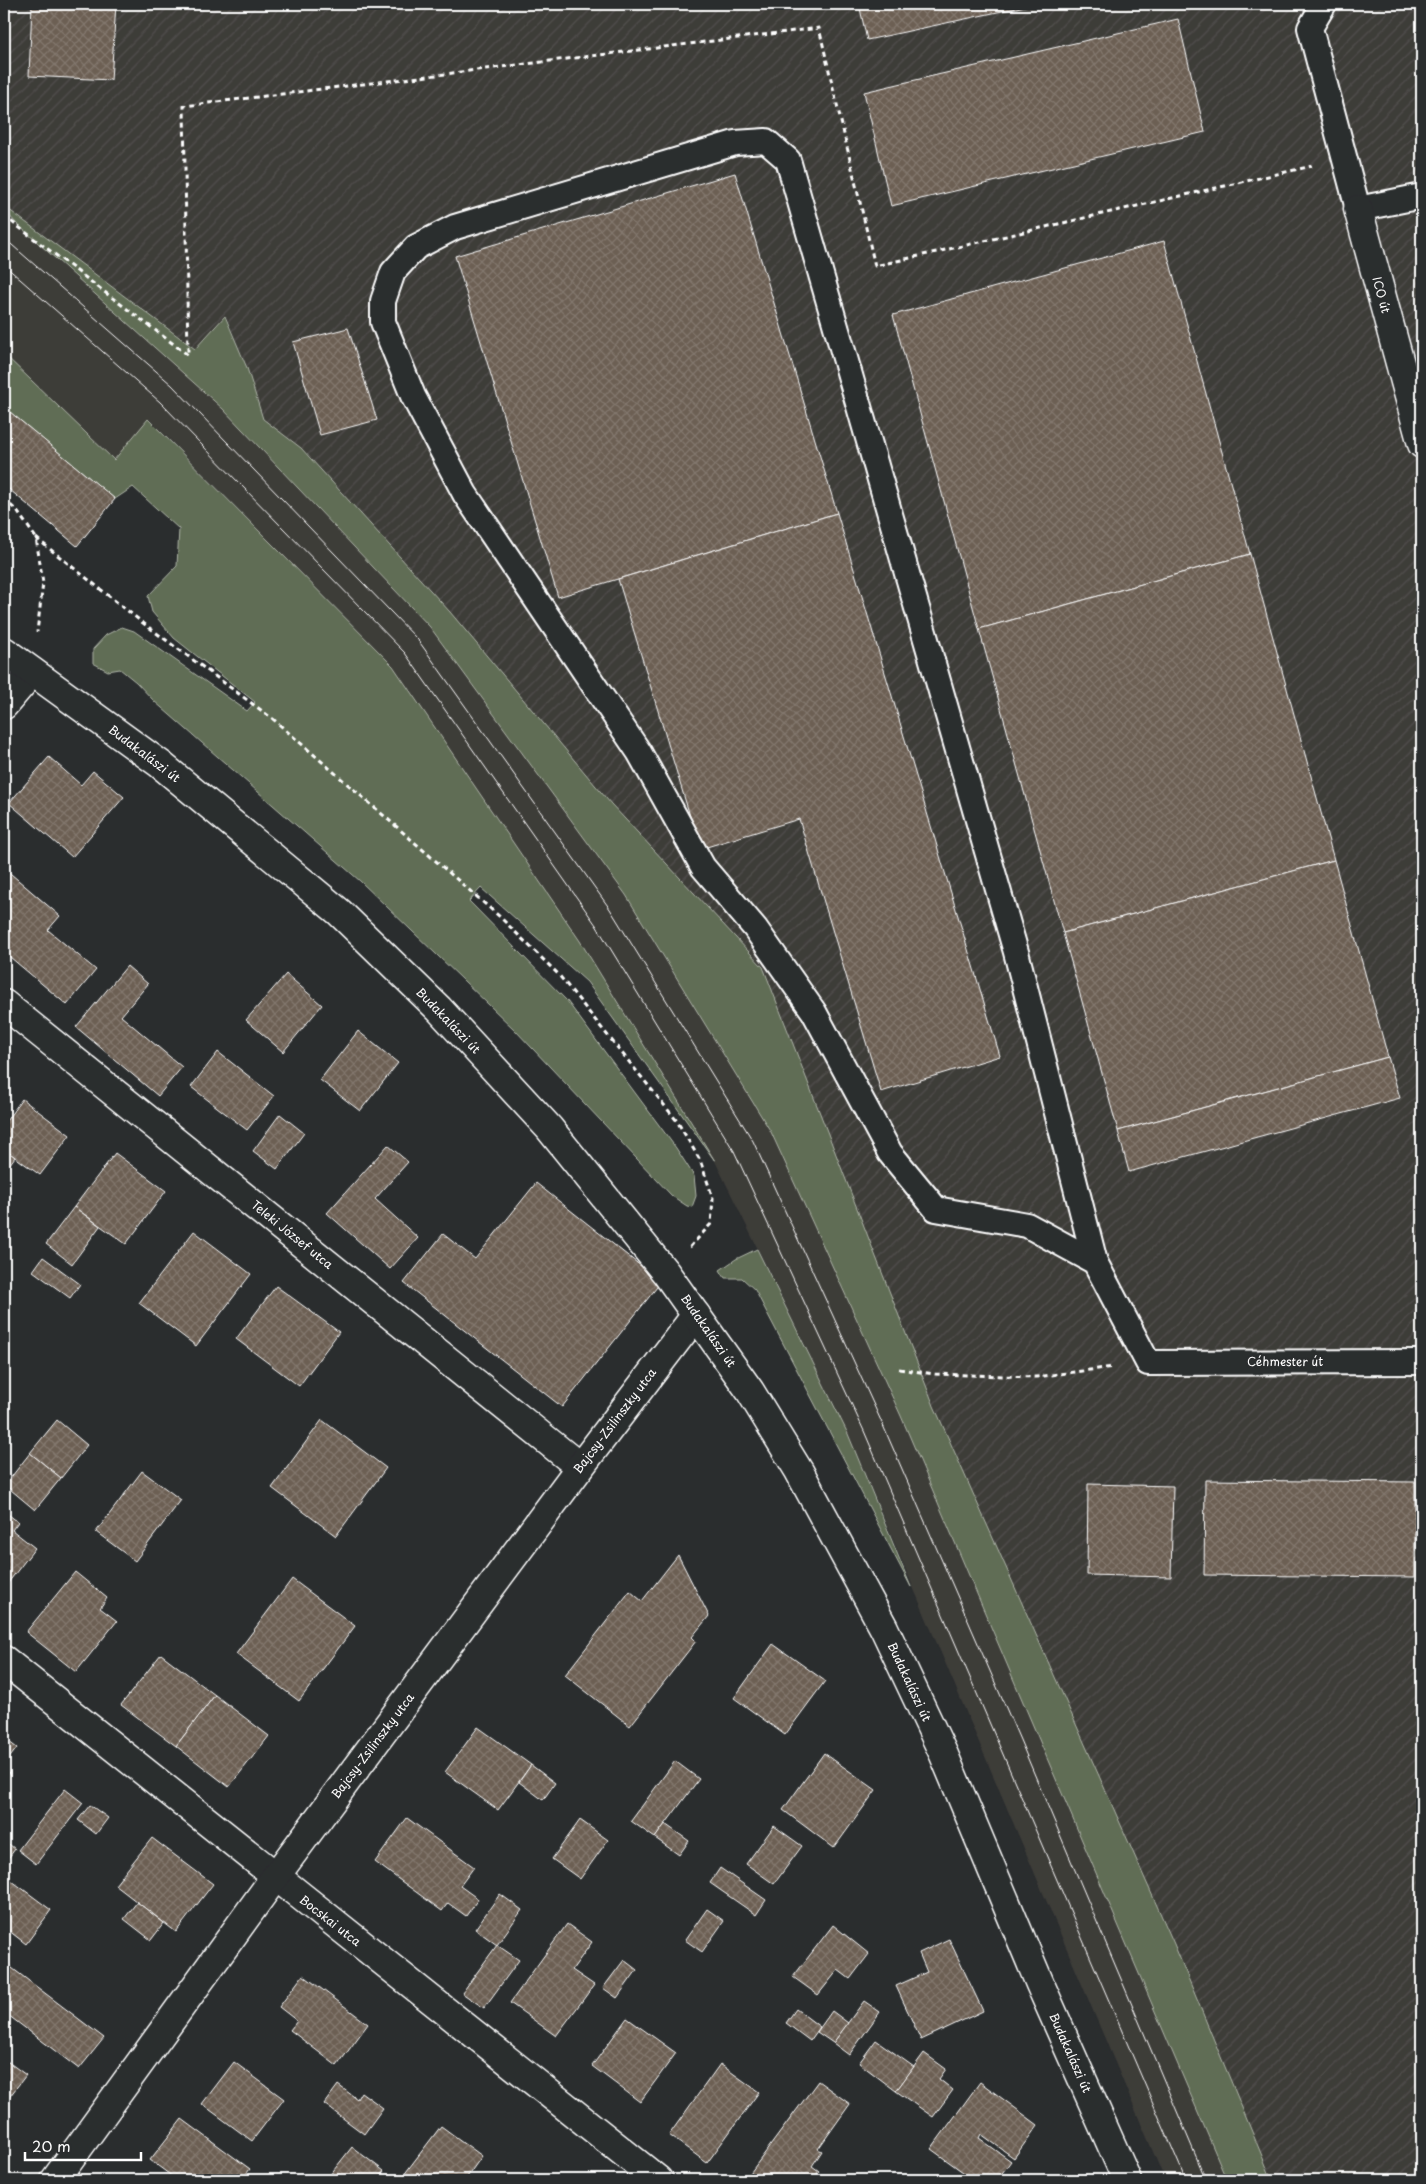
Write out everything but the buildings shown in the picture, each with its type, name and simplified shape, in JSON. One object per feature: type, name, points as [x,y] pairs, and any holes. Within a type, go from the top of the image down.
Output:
[{"type":"street","name":"ICO út","points":[[1358,210],[1422,444]]},
{"type":"street","name":"Budakalászi út","points":[[4,651],[160,764],[339,912],[439,1009],[550,1128],[666,1273],[750,1391],[799,1471],[884,1628],[944,1756],[1040,1984],[1127,2180]]},
{"type":"street","points":[[4,705],[32,672]]},
{"type":"street","name":"Teleki József utca","points":[[4,1004],[580,1467]]},
{"type":"street","name":"Bajcsy-Zsilinszky utca","points":[[55,2180],[276,1877],[580,1467],[696,1315]]},
{"type":"street","name":"Bocskai utca","points":[[4,1660],[658,2180]]},
{"type":"lane","points":[[1324,4],[1310,28],[1358,210],[1422,196]]},
{"type":"lane","points":[[1095,1262],[1027,1225],[936,1208],[890,1153],[814,1012],[755,928],[703,867],[639,752],[465,494],[413,396],[383,322],[383,301],[393,272],[416,247],[455,227],[734,143],[766,141],[788,160],[1016,952],[1095,1262],[1148,1363]]},
{"type":"lane","name":"Céhmester út","points":[[1148,1363],[1422,1362]]},
{"type":"path","points":[[4,500],[17,511],[36,538],[144,623],[273,719],[500,917],[558,974],[677,1121],[700,1160],[713,1198],[711,1224],[666,1273]]},
{"type":"path","points":[[32,672],[43,582],[36,538]]},
{"type":"path","points":[[898,1370],[935,1374],[1036,1377],[1148,1363]]},
{"type":"shaded area","points":[[4,4],[1422,4],[1422,2180],[1272,2180],[1174,1944],[934,1406],[763,967],[611,804],[450,612],[301,448],[263,419],[247,368],[226,316],[196,350],[4,206]]},
{"type":"shaded area","points":[[4,210],[17,224],[223,409],[430,627],[626,895],[771,1132],[901,1416],[1227,2180],[1165,2180],[848,1434],[715,1161],[580,941],[393,666],[149,419],[114,461],[4,354]]},
{"type":"green space","points":[[4,206],[195,349],[225,316],[247,368],[263,419],[301,448],[450,612],[611,804],[763,967],[934,1406],[1174,1944],[1272,2180],[1227,2180],[901,1416],[771,1132],[626,895],[430,627],[223,409],[17,224],[4,210]]},
{"type":"green space","points":[[4,354],[114,460],[148,419],[393,666],[580,941],[715,1161],[587,982],[481,888],[469,901],[567,1001],[676,1148],[694,1176],[696,1196],[692,1207],[687,1206],[672,1196],[515,1030],[360,881],[154,701],[136,682],[120,669],[108,671],[93,663],[93,649],[106,635],[122,627],[134,631],[247,711],[255,702],[174,638],[152,612],[148,596],[177,566],[179,529],[133,487],[115,499],[4,407]]},
{"type":"green space","points":[[757,1249],[848,1434],[911,1587],[755,1290],[742,1278],[725,1278],[720,1270],[736,1259]]},
{"type":"tram line","points":[[4,238],[172,385],[418,640],[610,909],[753,1141],[882,1423],[1020,1740],[1206,2180]]},
{"type":"tram line","points":[[4,265],[160,402],[405,653],[596,925],[734,1151],[864,1431],[1186,2180]]}]
